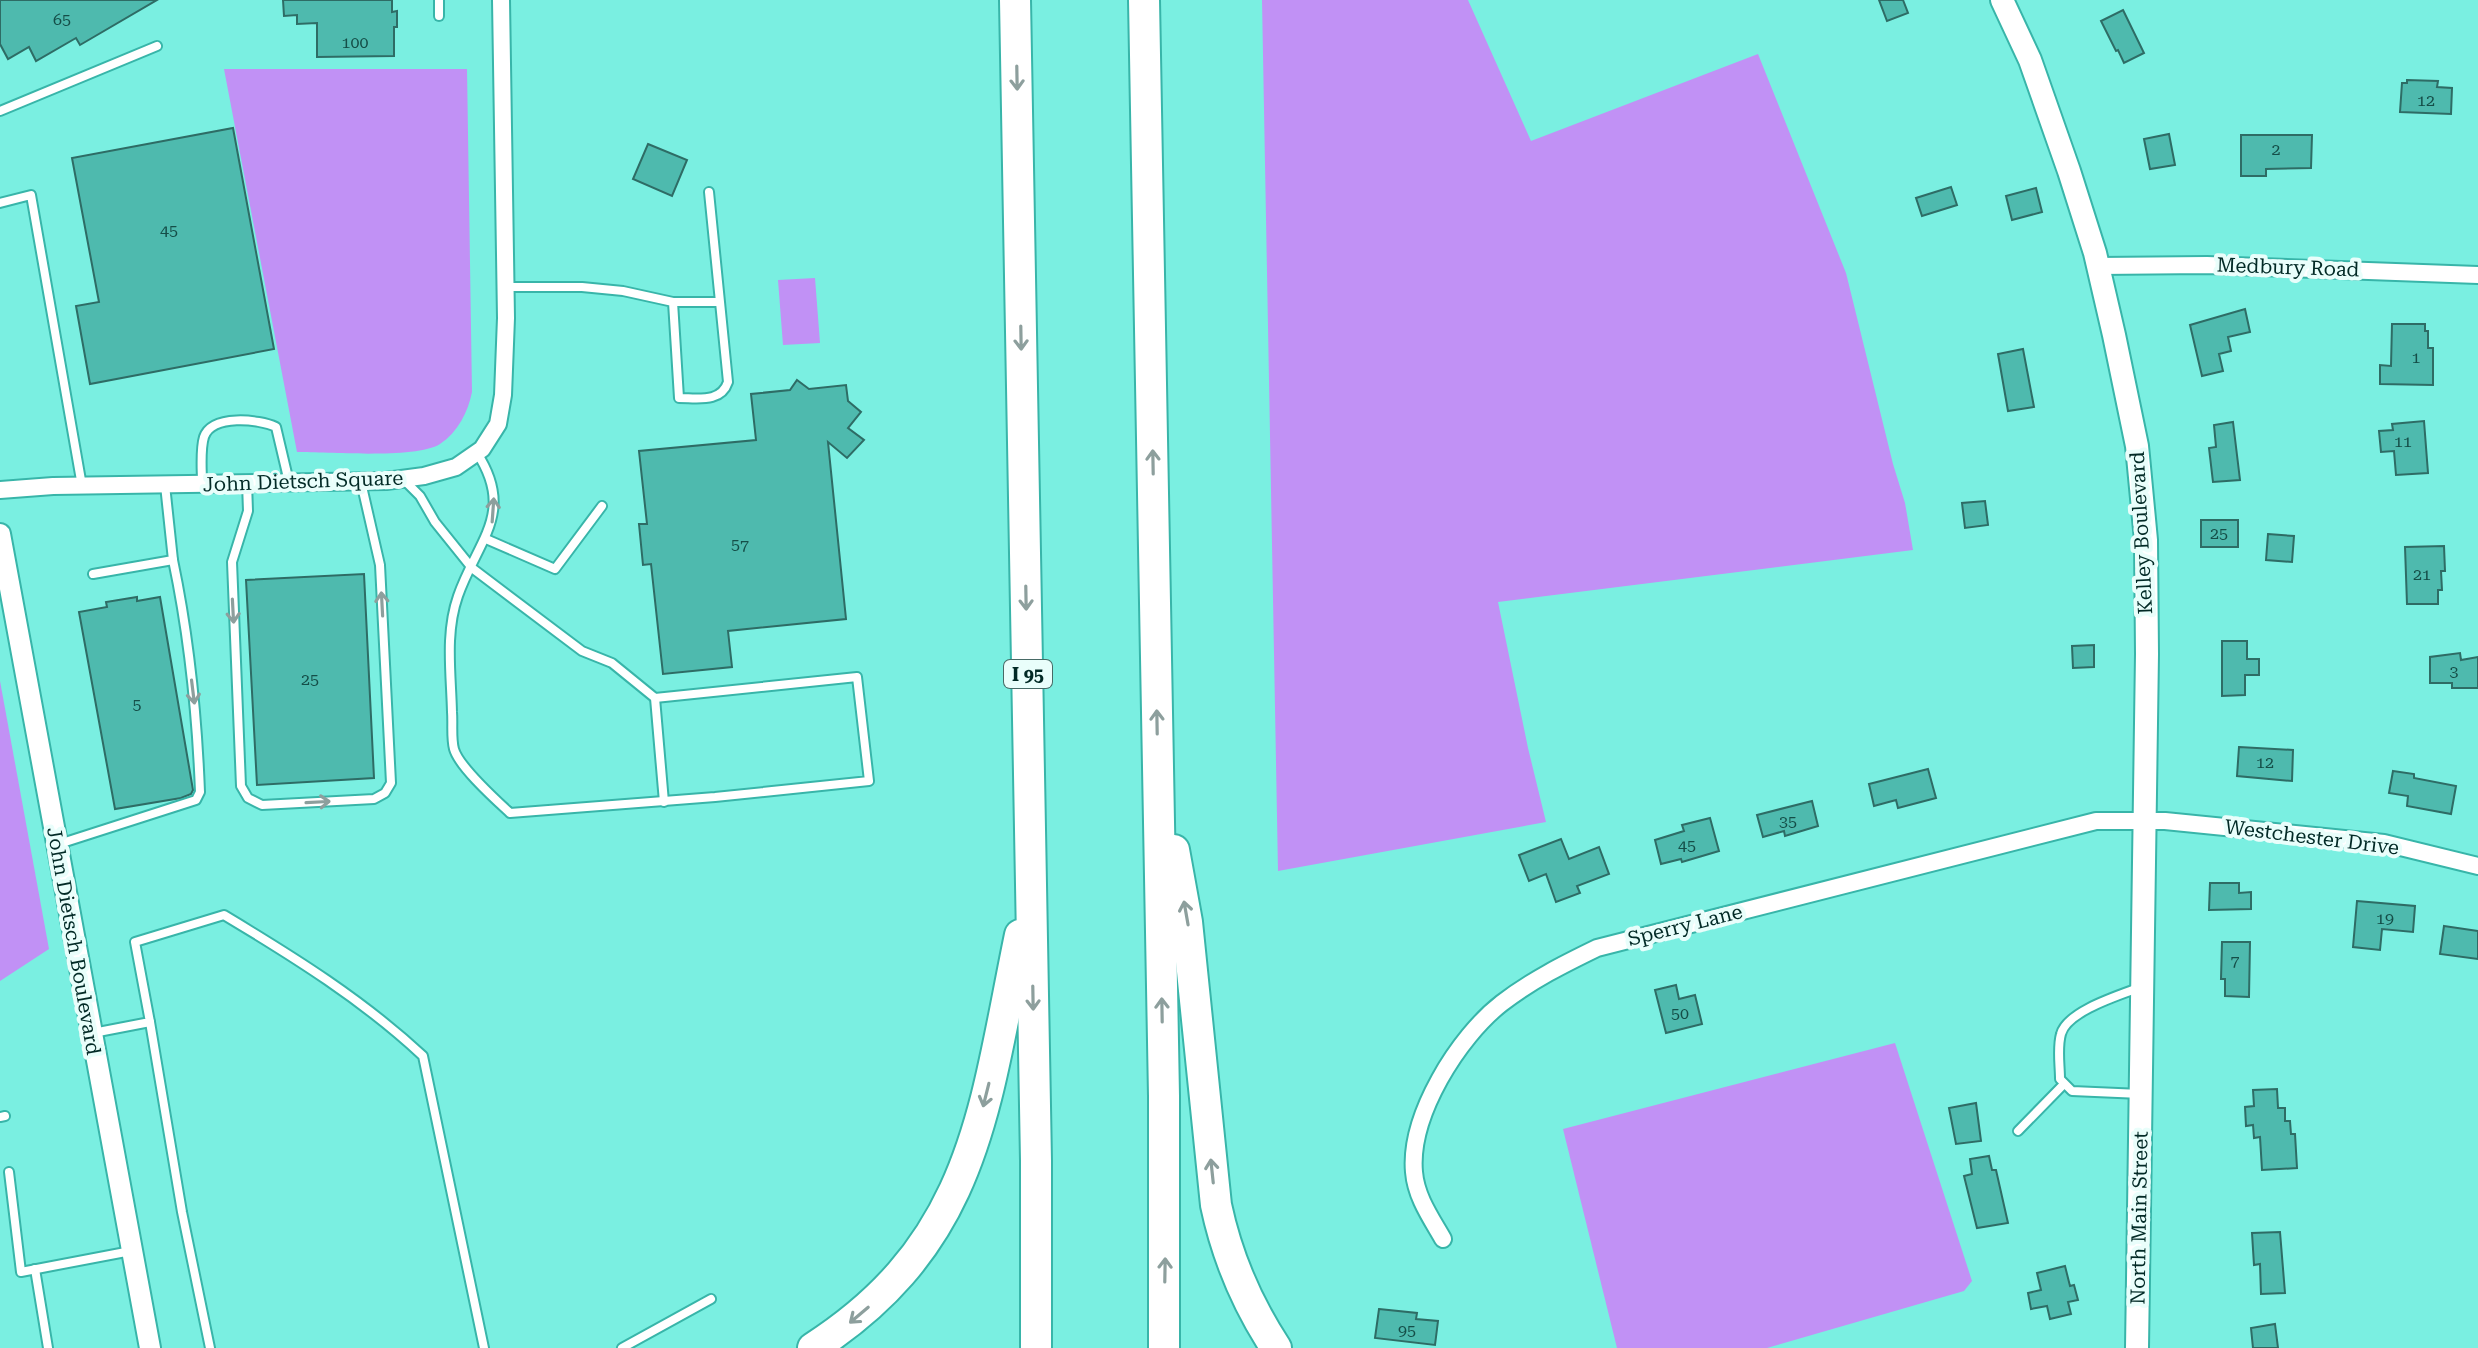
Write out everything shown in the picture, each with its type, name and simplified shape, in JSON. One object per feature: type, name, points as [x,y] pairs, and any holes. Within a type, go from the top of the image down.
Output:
[{"type":"highway","name":"I 95","points":[[1015,0],[1036,1348]]},
{"type":"highway","points":[[1144,0],[1165,1169],[1164,1348]]},
{"type":"highway","points":[[1158,762],[1187,922],[1216,1205],[1226,1246],[1240,1283],[1276,1348]]},
{"type":"highway","points":[[813,1348],[849,1324],[894,1283],[924,1247],[950,1202],[970,1154],[986,1097],[1031,882]]},
{"type":"main road","name":"Kelley Boulevard","points":[[2002,0],[2030,60],[2098,266],[2137,446],[2146,540],[2141,1091]]},
{"type":"main road","name":"North Main Street","points":[[2137,1348],[2141,1091]]},
{"type":"street","name":"John Dietsch Square","points":[[0,490],[403,479],[456,467],[477,452],[498,424],[503,395],[506,287],[501,0]]},
{"type":"street","name":"Medbury Road","points":[[2098,266],[2207,265],[2478,275]]},
{"type":"street","name":"John Dietsch Boulevard","points":[[0,534],[150,1348]]},
{"type":"street","name":"Westchester Drive","points":[[2144,820],[2384,843],[2478,866]]},
{"type":"street","name":"Sperry Lane","points":[[1443,1239],[1418,1194],[1414,1174],[1413,1153],[1421,1120],[1437,1081],[1464,1043],[1499,1005],[1549,970],[1597,948],[2066,827],[2096,821],[2144,820]]},
{"type":"lane","points":[[439,0],[439,16]]},
{"type":"lane","points":[[0,111],[157,46]]},
{"type":"lane","points":[[673,302],[679,398],[713,398],[726,387],[709,192]]},
{"type":"lane","points":[[0,203],[31,195],[82,486]]},
{"type":"lane","points":[[506,287],[582,287],[623,291],[673,302],[718,302]]},
{"type":"lane","points":[[202,483],[203,438],[209,429],[225,422],[246,419],[262,420],[276,427],[289,482]]},
{"type":"lane","points":[[403,479],[420,496],[435,522],[472,568],[582,651],[612,663],[655,698],[857,677],[869,781],[664,802],[510,813],[482,786],[454,750],[449,627],[459,594],[472,568],[486,539],[491,527],[494,490],[486,466],[477,452]]},
{"type":"lane","points":[[247,482],[248,511],[232,562],[231,581],[241,786],[248,798],[262,805],[374,799],[385,793],[391,783],[380,565],[360,481]]},
{"type":"lane","points":[[56,845],[196,800],[200,792],[198,729],[165,484]]},
{"type":"lane","points":[[486,539],[555,569],[602,506]]},
{"type":"lane","points":[[93,574],[173,560]]},
{"type":"lane","points":[[655,698],[664,802]]},
{"type":"lane","points":[[210,1348],[182,1212],[135,942],[224,915],[316,971],[391,1026],[423,1056],[484,1348]]},
{"type":"lane","points":[[2141,1091],[2072,1091],[2060,1079],[2059,1043],[2067,1023],[2098,1004],[2142,987]]},
{"type":"lane","points":[[91,1034],[150,1022]]},
{"type":"lane","points":[[2018,1131],[2064,1084]]},
{"type":"lane","points":[[9,1172],[21,1272],[132,1251]]},
{"type":"lane","points":[[35,1269],[48,1348]]},
{"type":"lane","points":[[622,1348],[711,1299]]},
{"type":"shaded area","points":[[1262,0],[1468,0],[1531,141],[1758,54],[1846,273],[1905,503],[1913,550],[1498,602],[1546,822],[1278,871]]},
{"type":"shaded area","points":[[224,69],[467,69],[472,392],[461,421],[440,444],[412,452],[297,452]]},
{"type":"shaded area","points":[[815,278],[820,343],[783,345],[778,280]]},
{"type":"shaded area","points":[[0,681],[49,949],[0,981]]},
{"type":"shaded area","points":[[1895,1043],[1972,1281],[1964,1291],[1767,1348],[1617,1348],[1563,1129]]},
{"type":"building","points":[[0,0],[157,0],[80,45],[76,38],[36,61],[29,47],[8,59],[0,44]]},
{"type":"building","points":[[283,0],[392,0],[392,12],[397,11],[394,56],[317,57],[317,23],[297,24],[297,15],[284,16]]},
{"type":"building","points":[[1879,0],[1903,0],[1908,13],[1887,21]]},
{"type":"building","points":[[2123,10],[2144,53],[2124,63],[2101,21]]},
{"type":"building","points":[[2407,80],[2438,81],[2437,87],[2452,88],[2451,114],[2400,112],[2402,83],[2407,83]]},
{"type":"building","points":[[233,128],[274,349],[90,384],[76,306],[99,302],[72,158]]},
{"type":"building","points":[[2169,134],[2175,165],[2150,169],[2144,139]]},
{"type":"building","points":[[2241,135],[2312,135],[2311,168],[2266,169],[2266,176],[2241,176]]},
{"type":"building","points":[[648,144],[687,160],[672,196],[633,179]]},
{"type":"building","points":[[1951,187],[1957,205],[1922,216],[1916,198]]},
{"type":"building","points":[[2036,188],[2042,212],[2012,220],[2006,196]]},
{"type":"building","points":[[2245,309],[2250,332],[2228,337],[2231,351],[2219,354],[2223,371],[2202,376],[2190,325]]},
{"type":"building","points":[[2392,324],[2425,324],[2428,348],[2433,348],[2433,385],[2380,384],[2380,365],[2391,366]]},
{"type":"building","points":[[2023,349],[2034,407],[2008,411],[1998,354]]},
{"type":"building","points":[[797,380],[809,389],[846,385],[848,401],[861,412],[848,428],[864,440],[847,458],[828,442],[846,619],[728,631],[732,667],[663,674],[651,564],[643,565],[639,524],[647,524],[639,451],[756,440],[751,394],[790,390]]},
{"type":"building","points":[[2424,421],[2428,473],[2396,475],[2394,451],[2381,452],[2379,431],[2393,430],[2392,424]]},
{"type":"building","points":[[2233,422],[2240,480],[2213,482],[2209,448],[2216,447],[2214,425]]},
{"type":"building","points":[[1985,501],[1988,525],[1965,528],[1962,503]]},
{"type":"building","points":[[2201,520],[2238,520],[2238,547],[2201,547]]},
{"type":"building","points":[[2268,534],[2294,536],[2292,562],[2266,560]]},
{"type":"building","points":[[2444,546],[2445,571],[2441,571],[2442,590],[2438,590],[2438,604],[2407,604],[2405,547]]},
{"type":"building","points":[[364,574],[374,778],[257,785],[246,580]]},
{"type":"building","points":[[137,597],[137,601],[160,597],[193,790],[181,798],[115,809],[79,612],[107,607],[106,602]]},
{"type":"building","points":[[2222,641],[2247,641],[2247,659],[2259,659],[2259,675],[2245,675],[2245,695],[2222,696]]},
{"type":"building","points":[[2094,645],[2094,667],[2073,668],[2072,646]]},
{"type":"building","points":[[2460,653],[2461,660],[2478,657],[2478,688],[2452,688],[2452,683],[2430,683],[2430,657]]},
{"type":"building","points":[[2239,747],[2293,750],[2292,781],[2237,776]]},
{"type":"building","points":[[1928,769],[1936,798],[1898,808],[1896,800],[1874,806],[1869,784]]},
{"type":"building","points":[[2393,771],[2456,786],[2451,814],[2407,806],[2408,796],[2389,793]]},
{"type":"building","points":[[1812,801],[1818,826],[1785,836],[1784,831],[1763,837],[1757,815]]},
{"type":"building","points":[[1710,818],[1719,851],[1682,862],[1681,859],[1661,864],[1655,840],[1684,831],[1682,825]]},
{"type":"building","points":[[1561,839],[1569,859],[1599,847],[1609,874],[1577,886],[1580,893],[1556,902],[1546,874],[1529,881],[1519,855]]},
{"type":"building","points":[[2210,883],[2239,883],[2239,893],[2251,892],[2251,909],[2209,910]]},
{"type":"building","points":[[2357,901],[2415,906],[2413,932],[2382,929],[2380,950],[2353,947]]},
{"type":"building","points":[[2444,926],[2478,931],[2478,959],[2440,954]]},
{"type":"building","points":[[2222,942],[2250,942],[2249,997],[2225,996],[2225,979],[2221,979]]},
{"type":"building","points":[[1676,985],[1679,999],[1695,995],[1702,1024],[1666,1033],[1655,990]]},
{"type":"building","points":[[2277,1089],[2278,1108],[2285,1108],[2285,1121],[2290,1121],[2291,1134],[2295,1134],[2297,1168],[2262,1170],[2260,1137],[2254,1138],[2253,1125],[2246,1126],[2245,1107],[2254,1106],[2253,1090]]},
{"type":"building","points":[[1976,1103],[1981,1141],[1956,1144],[1949,1108]]},
{"type":"building","points":[[1989,1156],[1992,1170],[1996,1170],[2008,1223],[1977,1228],[1964,1176],[1972,1174],[1970,1159]]},
{"type":"building","points":[[2280,1232],[2285,1293],[2261,1294],[2260,1264],[2254,1265],[2252,1233]]},
{"type":"building","points":[[2065,1266],[2070,1286],[2074,1285],[2078,1300],[2068,1302],[2071,1314],[2050,1319],[2047,1306],[2031,1309],[2028,1293],[2041,1290],[2037,1273]]},
{"type":"building","points":[[1379,1309],[1417,1313],[1416,1319],[1438,1321],[1435,1345],[1375,1338]]},
{"type":"building","points":[[2275,1324],[2278,1348],[2253,1348],[2251,1328]]}]
